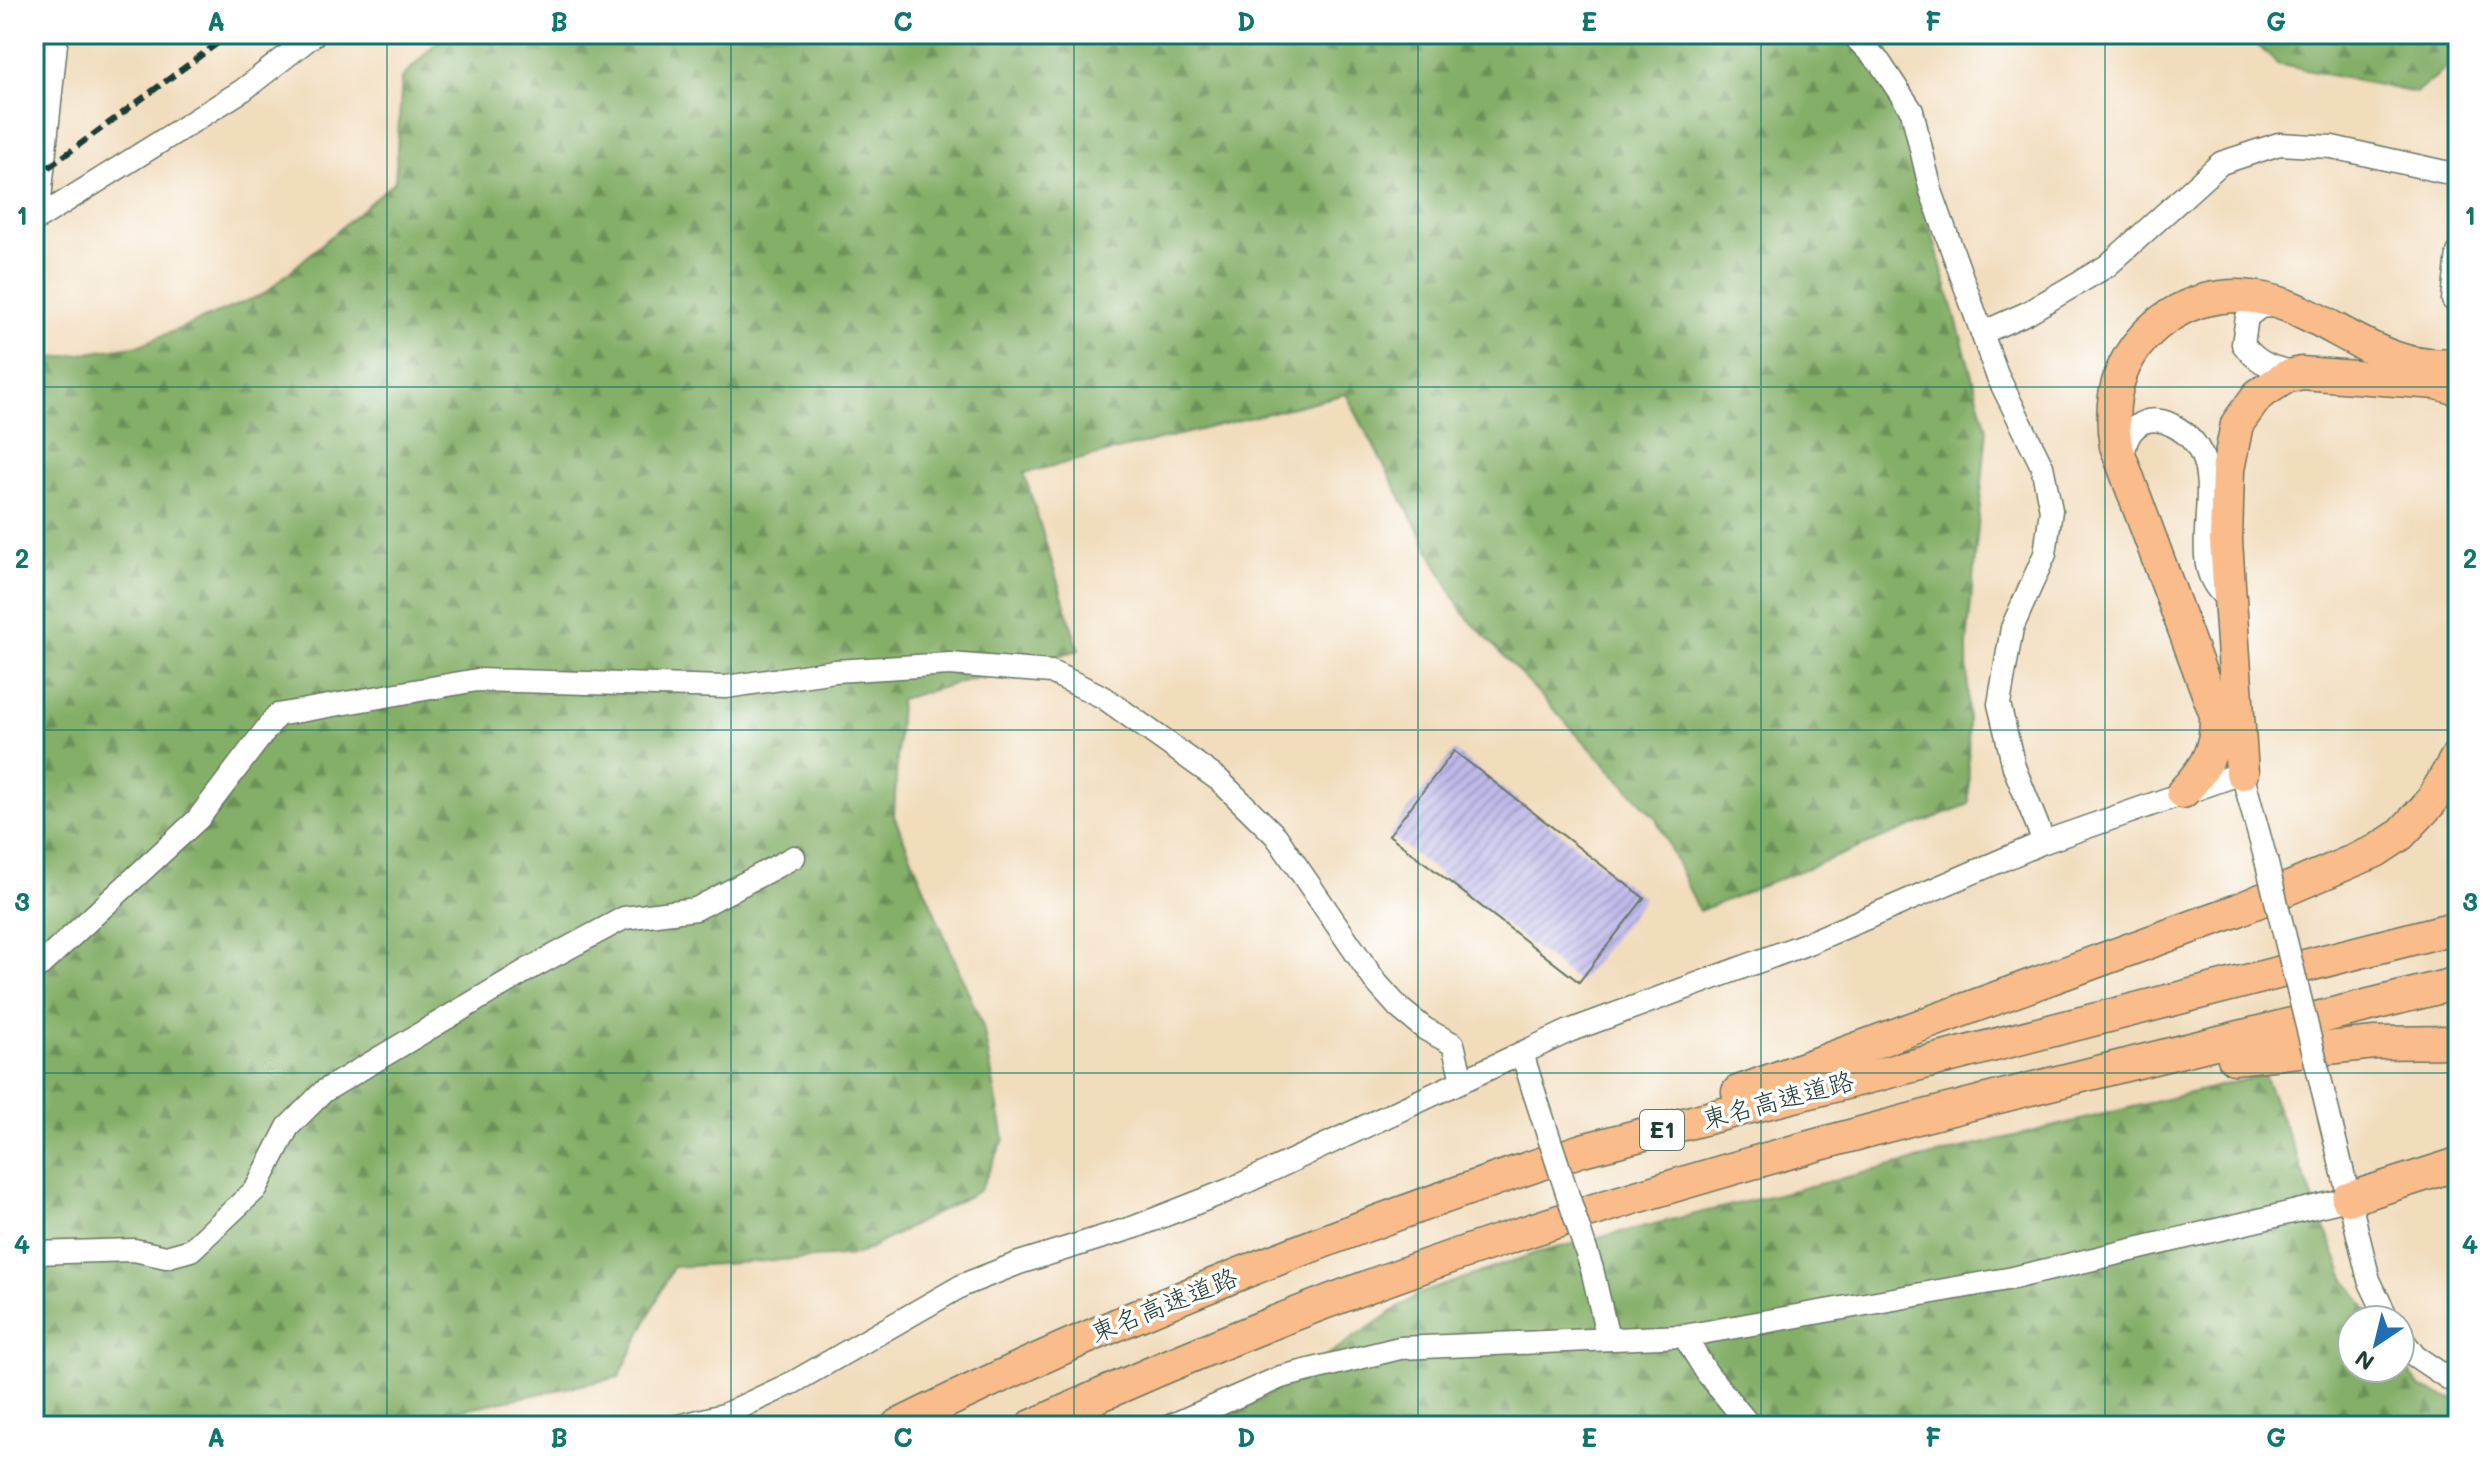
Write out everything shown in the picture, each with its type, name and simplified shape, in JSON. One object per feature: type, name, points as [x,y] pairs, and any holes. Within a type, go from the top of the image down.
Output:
[{"type":"highway","points":[[2183,792],[2208,763],[2217,733],[2216,715],[2122,464],[2112,424],[2113,401],[2128,360],[2155,325],[2196,302],[2218,296],[2265,298],[2290,304],[2383,354],[2409,362],[2458,364]]},
{"type":"highway","points":[[2242,773],[2226,517],[2232,441],[2246,409],[2272,385],[2301,373],[2437,383],[2458,389]]},
{"type":"highway","points":[[1582,1150],[2238,910],[2376,851],[2400,835],[2431,802],[2458,755]]},
{"type":"highway","name":"東名高速道路","points":[[897,1426],[1140,1312],[1446,1196],[1582,1150],[2458,927]]},
{"type":"highway","name":"E1","points":[[1032,1426],[1169,1364],[1324,1302],[1494,1242],[1719,1173],[2458,983]]},
{"type":"highway","points":[[2017,1094],[2271,1052],[2375,1043],[2458,1042]]},
{"type":"highway","points":[[2348,1199],[2458,1164]]},
{"type":"highway","points":[[2348,1199],[2458,1174]]},
{"type":"street","points":[[34,221],[40,199],[57,34]]},
{"type":"street","points":[[34,221],[243,90],[315,34]]},
{"type":"street","points":[[1852,34],[1880,63],[1912,111],[1931,191],[1997,375],[2042,466],[2051,510],[2045,554],[2012,628],[1999,704],[2014,767],[2044,842]]},
{"type":"street","points":[[1982,333],[2027,313],[2107,266],[2221,163],[2250,153],[2279,144],[2332,147],[2458,175]]},
{"type":"street","points":[[2453,300],[2458,253]]},
{"type":"street","points":[[2290,304],[2260,307],[2247,317],[2243,344],[2252,357],[2271,368],[2301,373]]},
{"type":"street","points":[[2122,464],[2128,435],[2139,424],[2152,420],[2170,424],[2188,436],[2199,450],[2209,486],[2207,564],[2212,581],[2229,601]]},
{"type":"street","points":[[34,971],[198,819],[277,715],[477,680],[726,687],[835,671],[950,664],[1051,672],[1103,697],[1219,780],[1276,836],[1328,906],[1375,981],[1399,1008],[1425,1029],[1453,1044],[1462,1080]]},
{"type":"street","points":[[679,1426],[724,1415],[794,1382],[963,1285],[1229,1190],[1569,1031],[1806,944],[2044,842],[2242,773],[2369,1280],[2380,1304]]},
{"type":"street","points":[[34,1253],[134,1250],[166,1257],[191,1250],[256,1189],[288,1127],[324,1091],[529,969],[624,918],[696,909],[794,857]]},
{"type":"street","points":[[1522,1053],[1592,1269],[1608,1339]]},
{"type":"street","points":[[1170,1426],[1281,1377],[1400,1348],[1684,1336],[2013,1278],[2348,1199]]},
{"type":"street","points":[[1684,1336],[1707,1373],[1750,1426]]},
{"type":"street","points":[[2416,1357],[2458,1385]]},
{"type":"green space","points":[[444,34],[1885,34],[1906,141],[1987,429],[1967,644],[1969,804],[1699,911],[1656,818],[1462,612],[1346,394],[1024,473],[1079,650],[900,699],[894,816],[983,1027],[1004,1139],[980,1190],[857,1255],[673,1267],[619,1377],[383,1426],[34,1426],[34,361],[140,345],[264,294],[395,181],[402,78]]},
{"type":"green space","points":[[2247,34],[2458,34],[2458,59],[2416,93],[2277,64]]},
{"type":"green space","points":[[2264,1075],[2345,1278],[2363,1304],[2336,1304],[2336,1384],[2416,1384],[2416,1381],[2421,1388],[2458,1401],[2458,1426],[1207,1426],[1265,1397],[1419,1294],[1536,1253]]},
{"type":"building","points":[[1454,751],[1644,898],[1579,982],[1389,835]]},
{"type":"railway","points":[[34,178],[230,34]]}]
